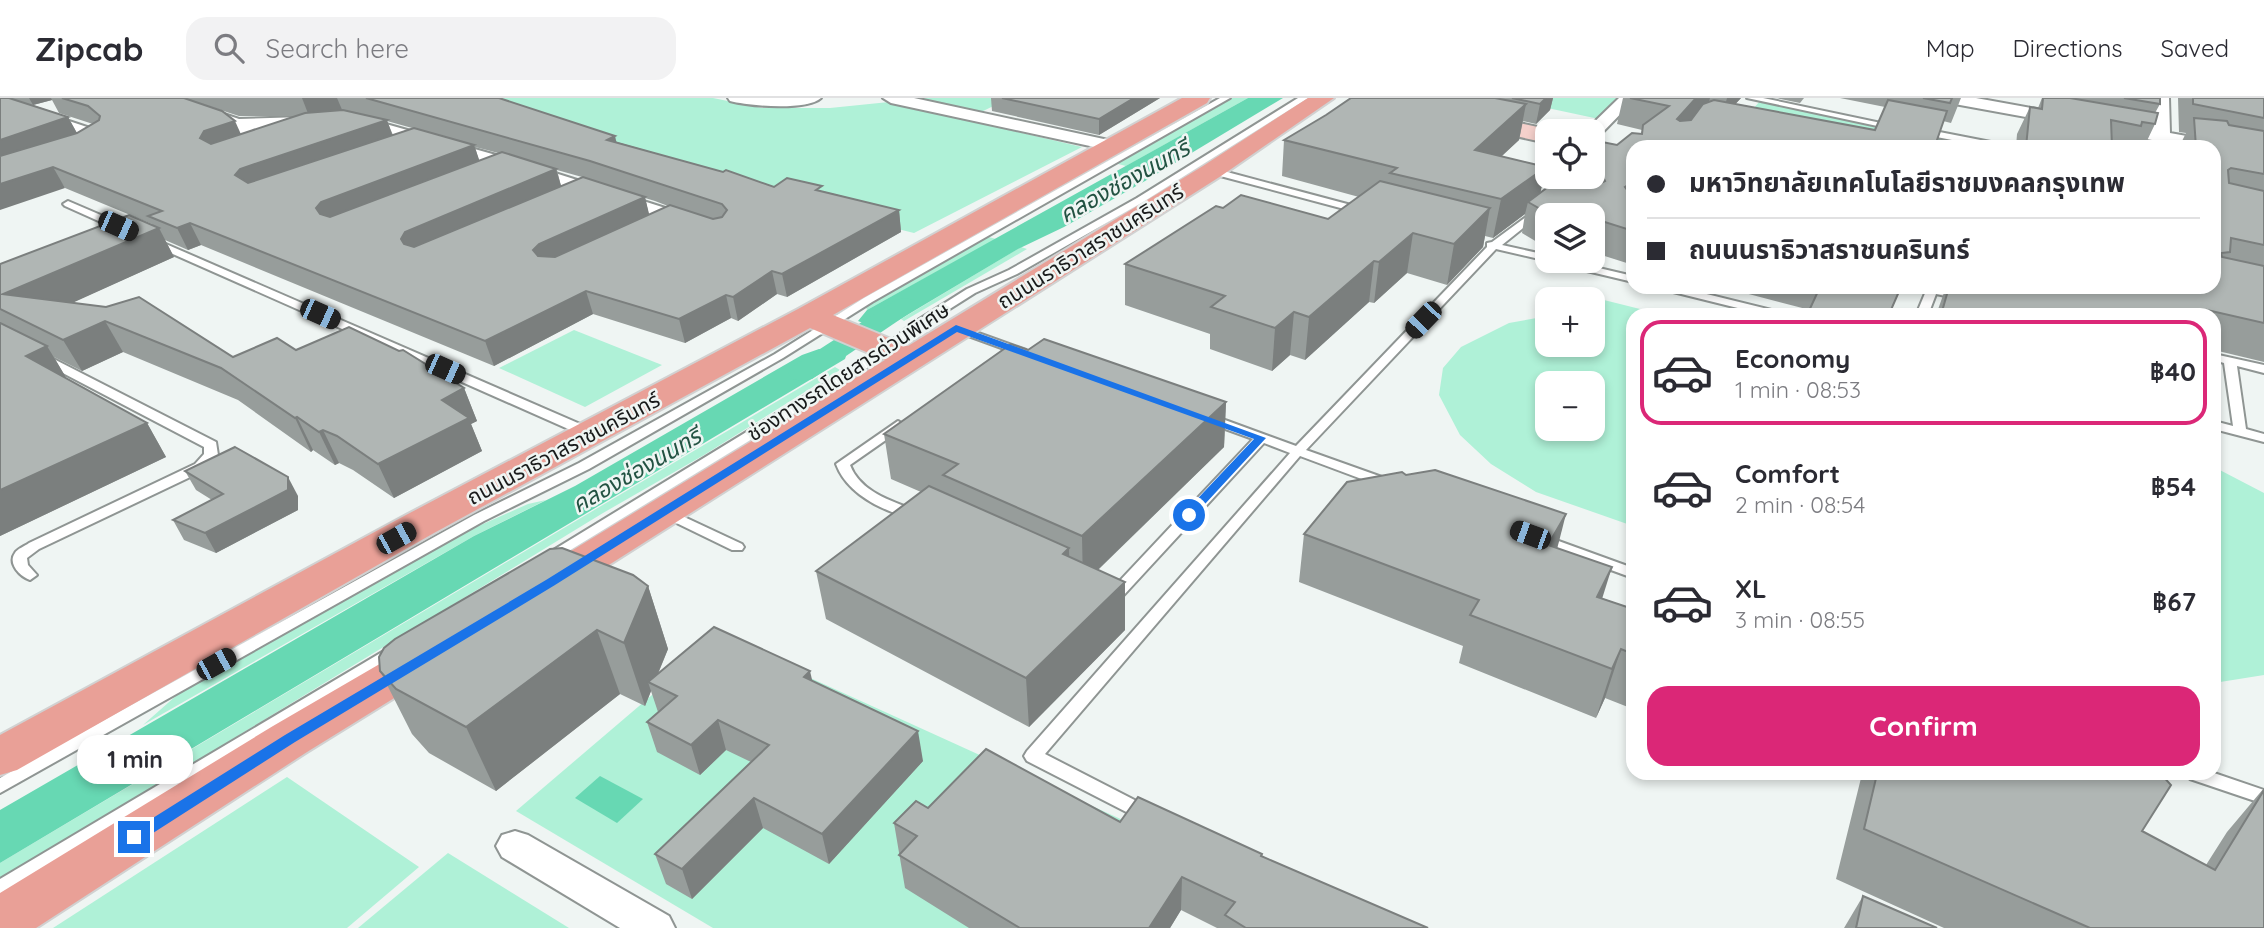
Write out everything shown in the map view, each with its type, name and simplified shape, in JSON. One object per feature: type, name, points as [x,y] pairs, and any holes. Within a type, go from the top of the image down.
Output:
[{"type":"main road","name":"ถนนนราธิวาสราชนครินทร์","points":[[515,604],[664,512],[858,337],[1113,146],[1199,98]]},
{"type":"main road","name":"ถนนนราธิวาสราชนครินทร์","points":[[0,757],[408,531],[590,434],[858,337],[956,328],[1212,171],[1322,98]]},
{"type":"main road","points":[[0,922],[290,739],[468,632]]},
{"type":"street","points":[[160,98],[238,124],[357,121],[587,188],[708,228]]},
{"type":"street","points":[[736,98],[758,102],[813,98]]},
{"type":"street","points":[[891,98],[1113,146]]},
{"type":"street","points":[[1375,98],[1425,103],[1535,133]]},
{"type":"street","points":[[1605,131],[1628,98]]},
{"type":"street","points":[[1949,98],[1976,100],[2078,121]]},
{"type":"street","points":[[2160,140],[2161,98]]},
{"type":"street","points":[[0,103],[99,137],[93,143],[68,151]]},
{"type":"street","points":[[0,122],[63,104]]},
{"type":"street","points":[[233,153],[318,123]]},
{"type":"street","points":[[238,124],[243,132],[251,137],[283,135]]},
{"type":"street","points":[[2103,125],[2156,140]]},
{"type":"street","points":[[394,148],[419,140]]},
{"type":"street","points":[[2221,149],[2264,155]]},
{"type":"street","points":[[484,173],[508,164]]},
{"type":"street","points":[[562,199],[587,188]]},
{"type":"street","points":[[650,228],[674,217]]},
{"type":"street","points":[[515,846],[655,928]]},
{"type":"lane","name":"ช่องทางรถโดยสารด่วนพิเศษ","points":[[541,561],[1062,189],[1226,98]]},
{"type":"lane","name":"ช่องทางรถโดยสารด่วนพิเศษ","points":[[0,786],[479,518],[858,337],[914,327],[971,291],[1013,271],[1140,200],[1304,98]]},
{"type":"lane","points":[[1740,107],[1749,98],[1964,140]]},
{"type":"lane","points":[[1212,171],[1378,215]]},
{"type":"lane","points":[[1157,819],[1033,756],[1298,451],[1488,244],[1551,202]]},
{"type":"lane","points":[[68,204],[590,434]]},
{"type":"lane","points":[[1488,244],[1535,255]]},
{"type":"lane","points":[[1605,272],[1626,277]]},
{"type":"lane","points":[[1694,294],[1751,308]]},
{"type":"lane","points":[[1952,294],[1972,299]]},
{"type":"lane","points":[[956,328],[1002,351],[1032,356]]},
{"type":"lane","points":[[25,348],[211,445],[211,455],[200,467],[34,546],[20,556],[20,566],[30,575]]},
{"type":"lane","points":[[2221,359],[2264,369]]},
{"type":"lane","points":[[2230,361],[2240,432]]},
{"type":"lane","points":[[1197,415],[1401,489]]},
{"type":"lane","points":[[909,417],[843,464],[845,474],[855,486],[932,523]]},
{"type":"lane","points":[[2221,427],[2264,438]]},
{"type":"lane","points":[[1092,597],[1106,598],[1118,592],[1261,438]]},
{"type":"lane","points":[[664,512],[737,547]]},
{"type":"lane","points":[[1530,535],[1626,570]]},
{"type":"lane","points":[[0,889],[410,641]]},
{"type":"lane","points":[[2214,780],[2264,797]]},
{"type":"shaded area","points":[[451,98],[713,98],[762,108],[830,108],[889,102],[1082,147],[914,233],[683,176]]},
{"type":"shaded area","points":[[915,98],[1010,98],[979,113]]},
{"type":"shaded area","points":[[1229,98],[1248,98],[1126,166],[1114,163]]},
{"type":"shaded area","points":[[1501,98],[1620,98],[1599,119]]},
{"type":"shaded area","points":[[1760,101],[1958,140],[1805,140],[1738,126]]},
{"type":"shaded area","points":[[985,236],[996,239],[867,310],[865,305]]},
{"type":"shaded area","points":[[1021,247],[1027,249],[904,321],[901,319]]},
{"type":"shaded area","points":[[1605,300],[1636,308],[1626,308],[1626,524],[1536,492],[1491,464],[1460,435],[1439,395],[1443,368],[1461,347],[1509,323],[1535,318],[1535,357],[1605,357]]},
{"type":"shaded area","points":[[574,330],[662,365],[585,407],[499,368]]},
{"type":"shaded area","points":[[835,367],[840,370],[704,455],[603,513],[0,881],[0,863]]},
{"type":"shaded area","points":[[2221,471],[2264,493],[2264,675],[2221,682]]},
{"type":"shaded area","points":[[546,500],[474,536],[143,725],[177,695],[474,528],[528,504]]},
{"type":"shaded area","points":[[720,637],[1136,826],[1061,928],[713,928],[516,811]]},
{"type":"shaded area","points":[[287,777],[419,867],[347,928],[53,928]]},
{"type":"shaded area","points":[[448,853],[569,928],[358,928]]},
{"type":"water","points":[[1248,98],[1283,98],[1145,181],[1064,227],[1018,249],[897,321],[873,327],[858,321],[867,310]]},
{"type":"water","points":[[819,349],[829,349],[846,356],[0,863],[0,810],[474,536],[575,486],[802,355]]},
{"type":"water","points":[[600,776],[643,799],[617,823],[575,798]]},
{"type":"building","points":[[0,98],[9,98],[68,117],[0,140]]},
{"type":"building","points":[[62,98],[184,98],[222,111],[235,121],[204,131],[200,138],[211,144],[305,113],[343,110],[387,120],[240,169],[235,175],[248,183],[414,128],[474,145],[321,202],[316,208],[320,214],[330,217],[502,152],[556,169],[405,232],[401,239],[404,244],[414,247],[583,177],[645,197],[539,244],[533,250],[538,256],[555,257],[670,205],[713,219],[722,217],[727,210],[722,204],[590,161],[366,98],[499,98],[615,136],[607,140],[723,172],[726,170],[774,187],[787,178],[822,186],[816,190],[899,210],[782,274],[772,271],[733,297],[726,295],[679,319],[586,291],[485,341],[190,223],[177,228],[148,216],[162,211],[53,167],[0,184],[0,156],[77,133],[99,120],[100,116],[88,106]]},
{"type":"building","points":[[1002,98],[1134,98],[1099,119]]},
{"type":"building","points":[[1351,98],[1495,98],[1526,104],[1475,150],[1535,164],[1535,175],[1501,199],[1390,173],[1397,168],[1284,140]]},
{"type":"building","points":[[1512,98],[1546,98],[1540,104]]},
{"type":"building","points":[[1630,98],[1696,98],[1677,119],[1680,121],[1691,120],[1703,104],[1714,100],[1875,130],[1888,100],[1947,111],[1937,140],[1626,140],[1626,229],[1605,222],[1605,203],[1535,203],[1535,206],[1528,202],[1545,189],[1605,189],[1605,143],[1617,145],[1632,133],[1642,134],[1643,125],[1669,106]]},
{"type":"building","points":[[1923,98],[1952,98],[1950,103]]},
{"type":"building","points":[[2043,98],[2070,98],[2158,113],[2155,124],[2142,122],[2141,126],[2111,120],[2112,140],[2027,140],[2030,107],[2042,109]]},
{"type":"building","points":[[2124,98],[2160,98],[2160,104]]},
{"type":"building","points":[[2193,98],[2264,98],[2264,118],[2193,104]]},
{"type":"building","points":[[2194,118],[2227,121],[2229,125],[2264,131],[2264,174],[2231,168],[2228,170],[2229,183],[2264,191],[2264,245],[2231,238],[2230,252],[2221,253],[2221,140],[2196,140]]},
{"type":"building","points":[[1380,181],[1490,208],[1454,244],[1413,233],[1379,262],[1374,261],[1309,317],[1294,312],[1275,328],[1211,307],[1225,296],[1125,264],[1216,206],[1223,208],[1241,195],[1328,219]]},
{"type":"building","points":[[129,215],[159,228],[3,294],[106,307],[139,297],[233,357],[277,338],[296,350],[349,327],[399,351],[403,350],[464,388],[442,400],[469,418],[378,464],[337,436],[323,430],[319,432],[295,418],[221,368],[105,321],[63,340],[0,309],[0,264]]},
{"type":"building","points":[[2221,253],[2222,257],[2264,266],[2264,323],[2221,313],[2221,308],[1943,308],[1947,294],[2221,294]]},
{"type":"building","points":[[1817,294],[1898,294],[1892,308],[1810,308]]},
{"type":"building","points":[[0,323],[47,346],[26,356],[147,423],[0,490]]},
{"type":"building","points":[[1044,339],[1226,402],[1082,536],[943,475],[958,464],[884,434],[1011,344],[1028,350]]},
{"type":"building","points":[[235,447],[288,477],[288,490],[205,533],[173,520],[223,494],[185,471]]},
{"type":"building","points":[[1435,470],[1566,514],[1548,545],[1612,567],[1597,597],[1626,607],[1626,651],[1621,649],[1612,669],[1470,615],[1479,600],[1304,534],[1347,482],[1402,472],[1406,475]]},
{"type":"building","points":[[929,486],[1069,548],[1063,554],[1125,582],[1026,678],[816,571]]},
{"type":"building","points":[[562,548],[633,575],[648,586],[624,643],[597,630],[466,727],[396,689],[380,671],[379,657],[384,648],[395,639],[550,549]]},
{"type":"building","points":[[714,627],[810,671],[804,677],[918,731],[822,834],[754,798],[682,869],[655,854],[769,745],[718,720],[691,745],[647,722],[677,696],[648,682]]},
{"type":"building","points":[[986,749],[1120,822],[1138,797],[1262,854],[1261,856],[1428,928],[1246,928],[1225,915],[1235,902],[1182,877],[1149,928],[1020,928],[899,855],[917,836],[894,823],[916,801],[928,808]]},
{"type":"building","points":[[1876,780],[2166,780],[2171,785],[2142,831],[2215,870],[2264,790],[2264,928],[2090,928],[1864,829]]},
{"type":"building","points":[[1863,896],[1937,928],[1856,928]]},
{"type":"waterway","name":"คลองช่องนนทรี","points":[[802,373],[905,305]]},
{"type":"route","points":[[134,837],[290,739],[551,582],[956,328],[1261,438],[1189,515]]}]
